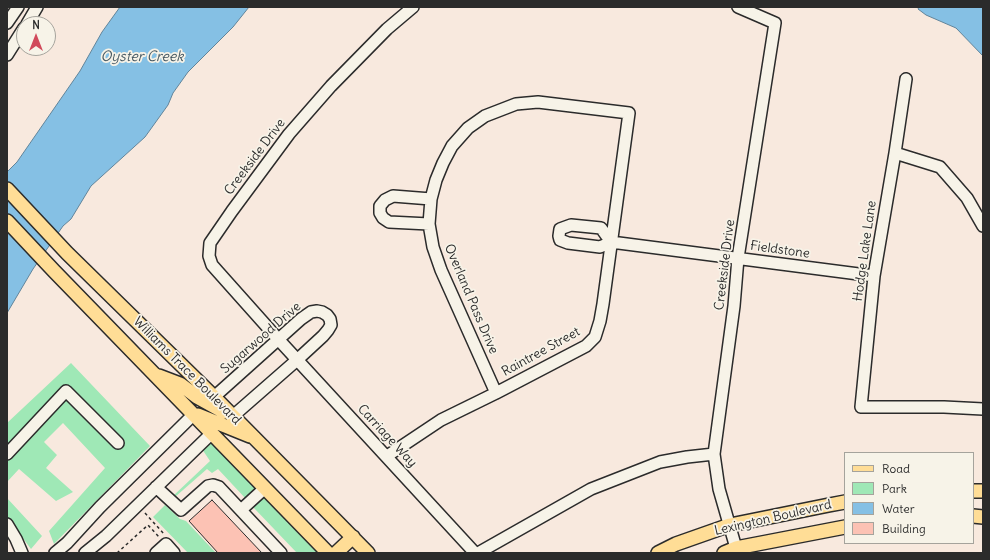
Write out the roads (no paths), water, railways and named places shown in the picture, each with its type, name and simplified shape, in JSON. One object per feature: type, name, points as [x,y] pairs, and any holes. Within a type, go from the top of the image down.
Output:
[{"type":"main road","name":"Williams Trace Boulevard","points":[[7,189],[67,253],[214,397],[368,553]]},
{"type":"main road","name":"Williams Trace Boulevard","points":[[7,221],[328,553]]},
{"type":"main road","points":[[156,375],[180,384],[197,397],[233,416]]},
{"type":"main road","points":[[194,414],[254,437]]},
{"type":"main road","name":"Lexington Boulevard","points":[[658,553],[676,544],[730,525],[844,502]]},
{"type":"main road","name":"Lexington Boulevard","points":[[730,551],[844,527]]},
{"type":"main road","points":[[336,553],[353,538]]},
{"type":"street","points":[[7,23],[18,7]]},
{"type":"street","points":[[32,16],[38,7]]},
{"type":"street","name":"Creekside Drive","points":[[278,339],[212,265],[209,256],[210,242],[289,134],[387,29],[412,7]]},
{"type":"street","name":"Creekside Drive","points":[[730,551],[730,525],[719,490],[714,454],[734,306],[738,258],[775,23],[738,7]]},
{"type":"street","points":[[8,53],[16,40]]},
{"type":"street","name":"Hodge Lake Lane","points":[[906,79],[874,276],[862,407],[944,407],[983,409]]},
{"type":"street","name":"Overland Pass Drive","points":[[496,393],[441,270],[433,248],[429,224],[431,199],[443,162],[452,146],[468,128],[485,116],[516,104],[538,102],[629,113]]},
{"type":"street","name":"Raintree Street","points":[[387,456],[441,420],[586,346],[595,337],[603,304],[629,113]]},
{"type":"street","points":[[895,153],[940,167],[967,198],[983,226]]},
{"type":"street","points":[[429,224],[389,222],[383,218],[380,213],[380,206],[385,200],[393,196],[431,199]]},
{"type":"street","name":"Fieldstone","points":[[611,242],[874,276]]},
{"type":"street","name":"Sugarwood Drive","points":[[214,397],[301,319],[311,312],[317,311],[327,314],[331,325],[328,330],[297,360],[233,416]]},
{"type":"street","name":"Carriage Way","points":[[278,339],[476,553],[591,489],[660,462],[714,454]]},
{"type":"street","points":[[7,454],[66,391],[118,443]]},
{"type":"street","points":[[55,553],[67,543],[100,507],[194,414]]},
{"type":"street","points":[[85,553],[106,536],[212,433]]},
{"type":"street","points":[[156,487],[181,510],[208,486],[212,485],[219,487],[281,553]]},
{"type":"street","points":[[241,510],[265,488]]},
{"type":"street","points":[[7,524],[22,553]]},
{"type":"street","points":[[156,553],[166,540],[174,553]]},
{"type":"water","name":"Oyster Creek","points":[[120,7],[249,7],[233,27],[188,72],[173,93],[168,105],[145,137],[91,186],[71,219],[63,226],[33,269],[7,313],[7,172],[17,162],[80,71],[102,32]]},
{"type":"water","points":[[919,7],[983,7],[983,56],[956,28],[926,15],[918,9]]}]
